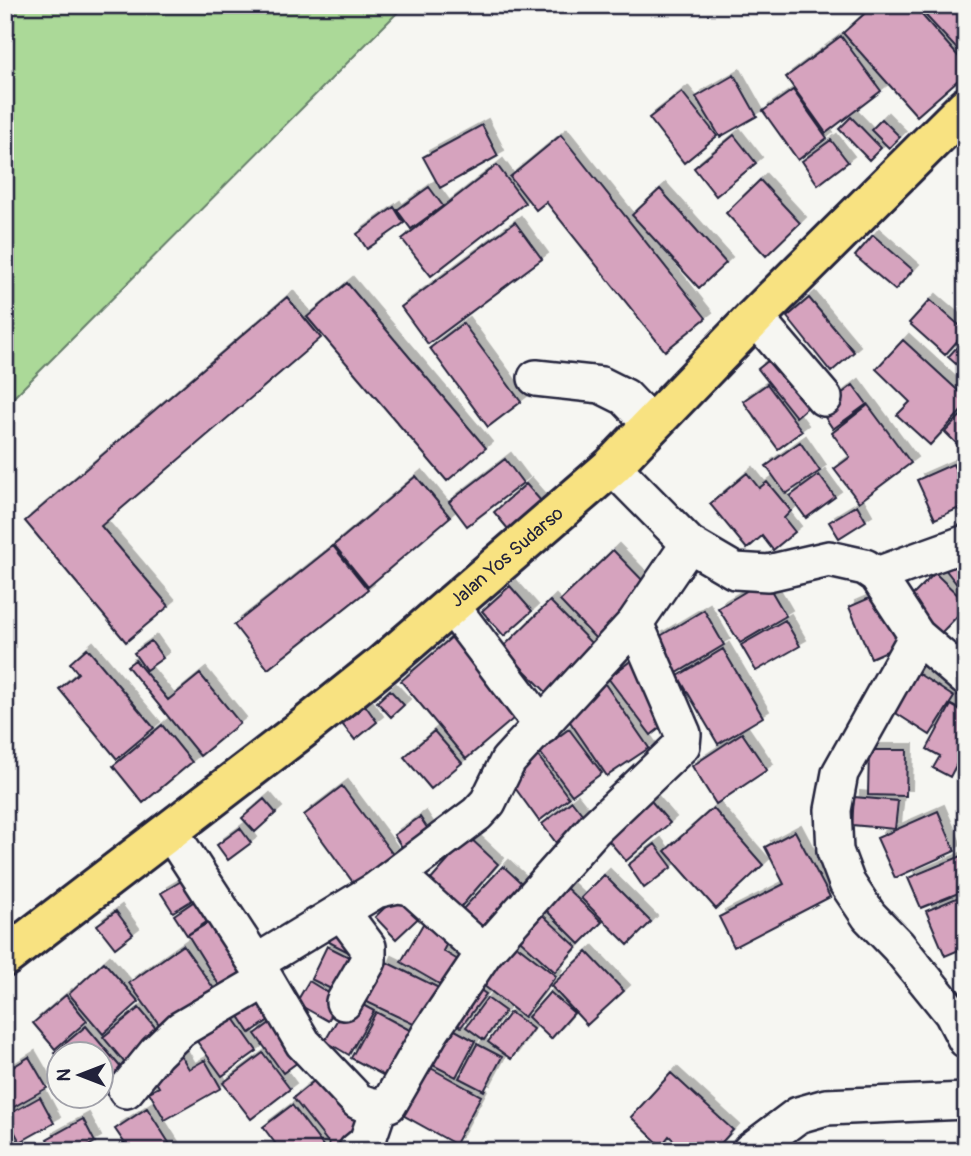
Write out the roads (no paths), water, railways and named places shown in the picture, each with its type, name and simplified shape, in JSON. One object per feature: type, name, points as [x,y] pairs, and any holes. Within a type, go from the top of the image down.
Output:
[{"type":"highway","name":"Jalan Yos Sudarso","points":[[5,957],[301,730],[452,607],[612,466],[755,317],[966,107]]},
{"type":"street","points":[[755,317],[824,398]]},
{"type":"street","points":[[536,378],[601,385],[625,397],[651,425]]},
{"type":"street","points":[[612,466],[689,544],[735,571],[768,573],[829,559],[845,561],[877,575],[917,636],[966,678]]},
{"type":"street","points":[[877,575],[966,543]]},
{"type":"street","points":[[125,1090],[156,1053],[181,1029],[341,911],[376,890],[477,814],[488,802],[508,761],[635,623],[689,544]]},
{"type":"street","points":[[452,607],[542,726]]},
{"type":"street","points":[[170,831],[303,1043],[358,1101],[368,1106],[389,1104],[430,1033],[484,953],[595,828],[682,746],[683,734],[635,623]]},
{"type":"street","points":[[917,636],[840,773],[833,810],[835,851],[847,883],[869,916],[898,946],[952,1013],[966,1040]]},
{"type":"street","points":[[376,890],[398,885],[411,887],[484,953]]},
{"type":"street","points":[[341,911],[368,947],[369,953],[368,961],[344,1002]]},
{"type":"street","points":[[750,1151],[798,1115],[826,1107],[966,1101]]},
{"type":"street","points":[[356,1151],[367,1142],[379,1107]]}]
